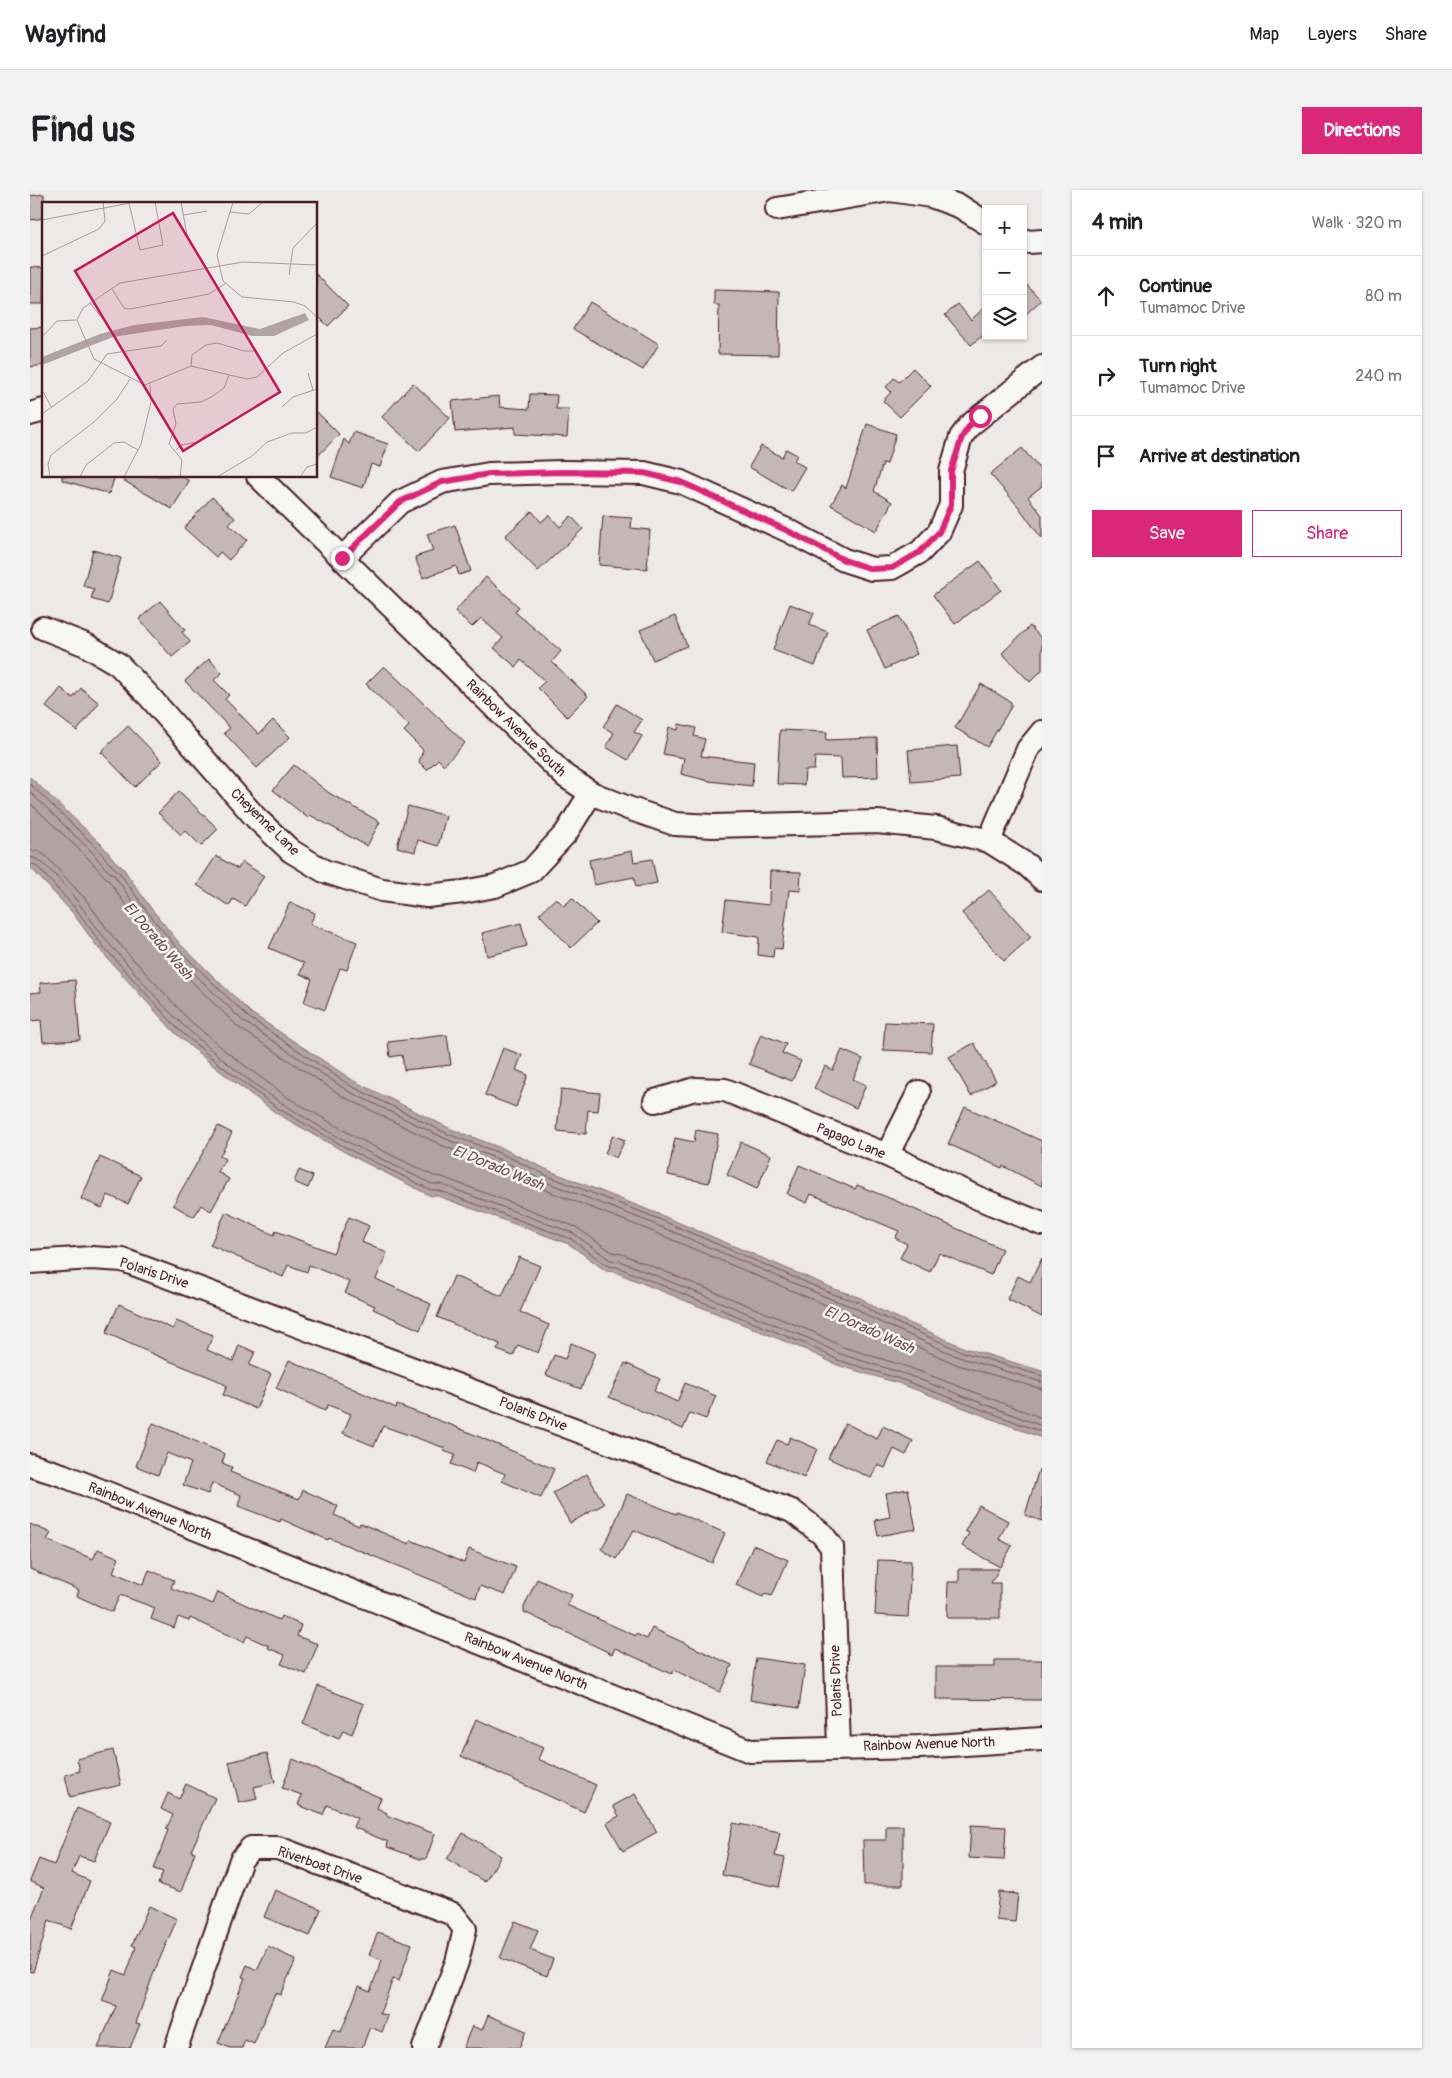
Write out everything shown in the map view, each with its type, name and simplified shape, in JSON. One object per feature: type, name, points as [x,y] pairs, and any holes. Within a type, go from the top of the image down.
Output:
[{"type":"street","points":[[777,209],[890,190],[931,196],[960,208],[982,221]]},
{"type":"street","points":[[1027,241],[1042,241]]},
{"type":"street","points":[[342,558],[400,502],[442,482],[489,474],[561,472],[644,473],[681,482],[788,531],[844,560],[872,569],[892,568],[920,552],[939,532],[951,505],[951,471],[962,437],[970,425],[1042,367]]},
{"type":"street","name":"Rainbow Avenue South","points":[[260,478],[565,776],[591,793],[675,824],[712,826],[877,822],[936,828],[989,841],[1027,865],[1042,880]]},
{"type":"street","name":"Cheyenne Lane","points":[[43,628],[86,645],[118,664],[148,695],[256,818],[291,851],[324,871],[382,890],[426,896],[463,892],[495,886],[531,871],[566,833],[591,793]]},
{"type":"street","points":[[989,841],[1028,750],[1042,732]]},
{"type":"street","name":"Papago Lane","points":[[654,1100],[696,1089],[725,1090],[887,1156],[978,1198],[1042,1224]]},
{"type":"street","points":[[887,1156],[919,1092]]},
{"type":"street","name":"Polaris Drive","points":[[30,1262],[92,1258],[123,1260],[139,1265],[792,1511],[818,1529],[832,1547],[838,1748]]},
{"type":"street","name":"Rainbow Avenue North","points":[[30,1465],[62,1475],[750,1751],[919,1747],[1042,1739]]},
{"type":"street","name":"Riverboat Drive","points":[[176,2048],[241,1860],[251,1848],[278,1848],[453,1914],[465,1929],[457,1962],[424,2048]]},
{"type":"water","name":"El Dorado Wash","points":[[30,777],[101,844],[123,868],[150,907],[180,944],[251,1013],[354,1081],[451,1129],[504,1149],[550,1171],[861,1298],[876,1308],[965,1348],[1042,1371],[1042,1438],[901,1384],[837,1365],[806,1350],[615,1272],[606,1271],[569,1244],[435,1195],[431,1196],[350,1155],[276,1113],[216,1068],[175,1033],[99,949],[72,912],[30,867]]},
{"type":"building","points":[[44,194],[42,218],[30,220],[30,196]]},
{"type":"building","points":[[30,267],[42,268],[42,304],[30,304]]},
{"type":"building","points":[[318,276],[348,306],[328,326],[318,316]]},
{"type":"building","points":[[1027,285],[1041,300],[1027,313]]},
{"type":"building","points":[[714,290],[779,292],[778,355],[718,354],[719,305],[714,305]]},
{"type":"building","points":[[590,302],[659,344],[643,370],[573,329]]},
{"type":"building","points":[[958,304],[971,320],[982,310],[982,336],[971,345],[945,315]]},
{"type":"building","points":[[42,327],[42,365],[30,367],[30,328]]},
{"type":"building","points":[[913,368],[931,386],[900,417],[883,401],[891,392],[886,387],[894,378],[899,382]]},
{"type":"building","points":[[413,383],[450,418],[419,451],[382,417]]},
{"type":"building","points":[[530,394],[557,395],[556,409],[569,409],[567,437],[515,434],[515,427],[455,432],[452,401],[499,396],[500,407],[529,409]]},
{"type":"building","points":[[318,413],[339,434],[318,456]]},
{"type":"building","points":[[867,424],[896,434],[887,464],[883,463],[874,491],[892,502],[876,531],[831,505],[842,485],[846,488]]},
{"type":"building","points":[[354,432],[388,444],[380,467],[371,464],[363,488],[331,477],[344,439],[349,444]]},
{"type":"building","points":[[761,446],[782,457],[786,449],[797,455],[794,461],[805,467],[791,491],[749,467]]},
{"type":"building","points":[[1022,448],[1042,472],[1042,486],[1028,497],[1042,515],[1042,539],[1018,506],[990,474]]},
{"type":"building","points":[[62,478],[114,478],[109,494],[62,480]]},
{"type":"building","points":[[119,478],[184,478],[189,481],[172,509]]},
{"type":"building","points":[[212,497],[235,518],[229,525],[247,540],[229,560],[220,552],[216,557],[184,528]]},
{"type":"building","points":[[532,511],[541,522],[549,515],[560,527],[571,516],[583,529],[538,571],[505,536]]},
{"type":"building","points":[[603,516],[632,518],[631,528],[650,530],[647,569],[599,565]]},
{"type":"building","points":[[455,525],[471,571],[459,575],[456,566],[423,578],[415,557],[433,551],[427,534]]},
{"type":"building","points":[[93,550],[121,558],[108,604],[91,599],[94,589],[83,586]]},
{"type":"building","points":[[980,561],[1001,590],[955,624],[933,595]]},
{"type":"building","points":[[486,577],[519,607],[515,612],[561,651],[552,662],[588,696],[567,717],[538,688],[545,681],[521,660],[516,667],[494,648],[503,638],[481,618],[472,627],[455,611]]},
{"type":"building","points":[[160,601],[185,630],[182,632],[190,642],[172,657],[139,619]]},
{"type":"building","points":[[790,604],[814,613],[809,625],[828,632],[815,666],[773,650]]},
{"type":"building","points":[[675,616],[687,646],[653,660],[640,630]]},
{"type":"building","points":[[899,616],[917,654],[885,669],[867,630]]},
{"type":"building","points":[[1030,626],[1042,639],[1042,670],[1030,682],[1002,653]]},
{"type":"building","points":[[209,659],[222,673],[214,680],[229,695],[225,699],[259,734],[273,720],[290,737],[257,768],[224,733],[230,728],[185,681]]},
{"type":"building","points":[[384,666],[465,743],[444,765],[438,759],[427,770],[419,762],[423,750],[404,731],[409,726],[366,684]]},
{"type":"building","points":[[981,684],[1011,702],[1011,707],[987,747],[955,728]]},
{"type":"building","points":[[61,688],[73,698],[81,688],[99,703],[77,731],[46,707]]},
{"type":"building","points":[[617,704],[642,720],[634,732],[642,736],[628,760],[606,747],[614,733],[603,727]]},
{"type":"building","points":[[679,724],[696,728],[694,736],[705,739],[701,756],[754,762],[752,786],[709,781],[681,774],[684,758],[663,754],[669,727],[678,730]]},
{"type":"building","points":[[128,726],[162,761],[135,787],[101,752]]},
{"type":"building","points":[[780,730],[827,732],[826,740],[877,738],[878,777],[842,778],[841,758],[815,757],[814,770],[805,770],[804,785],[777,784]]},
{"type":"building","points":[[957,746],[960,778],[911,782],[908,750]]},
{"type":"building","points":[[294,765],[329,793],[380,822],[367,846],[310,815],[308,818],[273,790]]},
{"type":"building","points":[[179,791],[218,829],[201,846],[185,830],[181,835],[158,813]]},
{"type":"building","points":[[408,806],[446,816],[438,846],[418,840],[415,852],[397,847]]},
{"type":"building","points":[[632,851],[634,862],[652,859],[657,883],[636,887],[634,877],[594,885],[589,860]]},
{"type":"building","points":[[216,856],[238,869],[242,862],[264,876],[245,906],[233,899],[229,906],[197,885]]},
{"type":"building","points":[[770,871],[801,872],[800,891],[789,890],[782,949],[774,948],[773,957],[758,955],[759,937],[722,932],[726,900],[769,905]]},
{"type":"building","points":[[989,890],[1031,937],[1004,961],[962,913]]},
{"type":"building","points":[[556,898],[564,906],[572,898],[597,923],[571,948],[539,914]]},
{"type":"building","points":[[290,902],[315,913],[310,924],[357,942],[347,970],[340,968],[325,1010],[304,1002],[312,979],[300,974],[304,963],[269,948]]},
{"type":"building","points":[[521,923],[527,946],[487,956],[482,933]]},
{"type":"building","points":[[75,980],[80,1040],[43,1042],[41,1020],[31,1021],[30,993],[41,992],[40,983]]},
{"type":"building","points":[[885,1022],[933,1024],[931,1052],[883,1050]]},
{"type":"building","points":[[761,1034],[786,1044],[782,1053],[801,1061],[792,1081],[749,1064]]},
{"type":"building","points":[[447,1035],[451,1065],[404,1070],[402,1055],[390,1057],[388,1042]]},
{"type":"building","points":[[974,1043],[996,1081],[971,1096],[949,1057]]},
{"type":"building","points":[[503,1048],[522,1055],[516,1070],[528,1075],[516,1107],[485,1095]]},
{"type":"building","points":[[842,1050],[863,1059],[853,1079],[866,1085],[856,1108],[814,1088],[825,1066],[833,1070]]},
{"type":"building","points":[[561,1089],[600,1093],[598,1111],[588,1110],[586,1134],[557,1131]]},
{"type":"building","points":[[965,1107],[1042,1141],[1042,1186],[1003,1166],[1002,1168],[948,1144]]},
{"type":"building","points":[[218,1126],[232,1133],[220,1156],[225,1159],[218,1172],[229,1179],[211,1211],[201,1205],[194,1217],[173,1205]]},
{"type":"building","points":[[696,1130],[718,1134],[709,1183],[668,1175],[675,1138],[694,1142]]},
{"type":"building","points":[[613,1135],[625,1140],[616,1158],[605,1153]]},
{"type":"building","points":[[741,1142],[771,1155],[757,1189],[727,1175]]},
{"type":"building","points":[[100,1157],[141,1176],[128,1204],[108,1195],[102,1208],[81,1199]]},
{"type":"building","points":[[799,1165],[855,1189],[857,1185],[894,1200],[1002,1249],[991,1275],[939,1253],[930,1272],[900,1258],[907,1244],[895,1238],[899,1231],[811,1194],[807,1203],[787,1194]]},
{"type":"building","points":[[299,1170],[313,1176],[308,1188],[294,1182]]},
{"type":"building","points":[[226,1212],[274,1235],[276,1231],[333,1253],[349,1217],[369,1226],[362,1242],[387,1253],[376,1279],[431,1304],[420,1330],[373,1309],[375,1306],[345,1293],[350,1282],[309,1265],[307,1272],[288,1265],[283,1277],[210,1245]]},
{"type":"building","points":[[519,1257],[540,1266],[520,1312],[549,1325],[538,1353],[518,1345],[513,1356],[497,1350],[500,1344],[437,1317],[454,1276],[502,1296]]},
{"type":"building","points":[[1042,1258],[1042,1317],[1007,1299],[1018,1276],[1030,1282]]},
{"type":"building","points":[[119,1304],[173,1329],[176,1321],[213,1335],[207,1350],[233,1361],[239,1345],[255,1352],[249,1365],[271,1374],[256,1409],[223,1395],[227,1386],[217,1380],[106,1333]]},
{"type":"building","points":[[571,1343],[595,1353],[581,1389],[546,1375],[554,1355],[565,1359]]},
{"type":"building","points":[[289,1360],[396,1408],[397,1405],[454,1426],[554,1469],[541,1498],[502,1481],[505,1474],[477,1462],[473,1473],[451,1464],[455,1455],[444,1451],[445,1448],[383,1426],[374,1446],[343,1433],[351,1414],[328,1405],[325,1411],[276,1388]]},
{"type":"building","points":[[625,1363],[660,1379],[654,1391],[677,1402],[685,1383],[716,1396],[706,1419],[690,1413],[683,1429],[609,1397]]},
{"type":"building","points":[[153,1423],[225,1454],[222,1463],[232,1467],[230,1472],[299,1499],[303,1490],[338,1506],[334,1515],[359,1526],[360,1523],[409,1544],[411,1540],[464,1563],[469,1549],[516,1567],[505,1595],[480,1586],[476,1598],[329,1538],[328,1540],[281,1519],[280,1522],[238,1506],[241,1495],[212,1483],[208,1494],[183,1485],[191,1463],[167,1453],[158,1475],[136,1466]]},
{"type":"building","points":[[845,1423],[877,1439],[883,1426],[913,1441],[906,1455],[894,1449],[885,1468],[878,1465],[871,1478],[828,1458]]},
{"type":"building","points":[[790,1437],[817,1449],[804,1478],[767,1461],[777,1440],[787,1444]]},
{"type":"building","points":[[1039,1469],[1042,1470],[1042,1521],[1025,1515]]},
{"type":"building","points":[[587,1474],[604,1504],[570,1523],[553,1493]]},
{"type":"building","points":[[908,1489],[916,1529],[878,1536],[875,1520],[890,1517],[886,1493]]},
{"type":"building","points":[[627,1494],[676,1514],[677,1512],[725,1533],[712,1563],[634,1530],[616,1559],[601,1549],[610,1534]]},
{"type":"building","points":[[979,1505],[1008,1521],[999,1539],[1012,1546],[1000,1567],[962,1546],[969,1533],[965,1531]]},
{"type":"building","points":[[30,1524],[51,1533],[47,1540],[93,1559],[98,1549],[119,1558],[113,1572],[143,1585],[149,1570],[174,1580],[171,1588],[213,1604],[218,1592],[279,1620],[281,1616],[301,1625],[297,1636],[318,1644],[306,1674],[281,1664],[285,1655],[247,1636],[244,1642],[190,1618],[189,1621],[178,1617],[174,1628],[151,1619],[155,1608],[120,1595],[112,1612],[77,1596],[79,1590],[30,1569]]},
{"type":"building","points":[[753,1545],[788,1560],[772,1596],[765,1594],[763,1597],[736,1585]]},
{"type":"building","points":[[878,1560],[911,1561],[908,1617],[875,1615]]},
{"type":"building","points":[[959,1569],[999,1569],[991,1583],[1000,1583],[1000,1618],[947,1618],[948,1582],[959,1582]]},
{"type":"building","points":[[537,1579],[572,1595],[567,1605],[636,1636],[636,1634],[647,1639],[652,1628],[732,1665],[720,1692],[674,1670],[672,1674],[615,1648],[612,1654],[524,1612],[524,1607]]},
{"type":"building","points":[[756,1658],[805,1665],[799,1708],[750,1700]]},
{"type":"building","points":[[995,1660],[1042,1660],[1042,1700],[936,1699],[936,1667],[995,1667]]},
{"type":"building","points":[[318,1686],[364,1704],[352,1734],[343,1730],[339,1739],[303,1724]]},
{"type":"building","points":[[476,1719],[543,1748],[538,1759],[596,1785],[584,1812],[461,1756]]},
{"type":"building","points":[[113,1750],[121,1785],[70,1797],[65,1775],[80,1771],[77,1759]]},
{"type":"building","points":[[267,1753],[275,1782],[254,1787],[257,1799],[239,1803],[229,1762]]},
{"type":"building","points":[[293,1759],[381,1798],[377,1808],[387,1813],[386,1815],[435,1834],[426,1859],[420,1859],[387,1847],[388,1842],[353,1827],[357,1818],[327,1805],[323,1815],[298,1805],[302,1795],[282,1788]]},
{"type":"building","points":[[186,1784],[215,1798],[191,1851],[195,1852],[181,1892],[158,1884],[163,1872],[154,1869],[168,1830],[166,1829],[173,1815],[161,1809],[168,1793],[179,1799]]},
{"type":"building","points":[[635,1794],[657,1832],[623,1851],[607,1823],[619,1816],[613,1806]]},
{"type":"building","points":[[77,1808],[110,1822],[94,1861],[79,1856],[72,1873],[90,1881],[71,1929],[49,1920],[33,1972],[30,1971],[30,1921],[44,1888],[30,1881],[39,1859],[54,1865]]},
{"type":"building","points":[[733,1823],[780,1832],[775,1856],[785,1858],[779,1887],[722,1875]]},
{"type":"building","points":[[971,1825],[1006,1827],[1004,1860],[969,1858]]},
{"type":"building","points":[[886,1826],[903,1826],[903,1885],[864,1885],[863,1840],[886,1840]]},
{"type":"building","points":[[463,1833],[501,1856],[485,1882],[447,1859]]},
{"type":"building","points":[[275,1890],[321,1909],[310,1936],[264,1917]]},
{"type":"building","points":[[999,1892],[1018,1894],[1015,1922],[996,1920]]},
{"type":"building","points":[[149,1906],[177,1919],[154,1972],[136,2023],[140,2024],[130,2048],[98,2048],[116,2006],[102,2001],[114,1970],[126,1975],[136,1947],[132,1945]]},
{"type":"building","points":[[515,1921],[538,1930],[530,1950],[553,1959],[547,1976],[500,1958]]},
{"type":"building","points":[[378,1932],[412,1944],[399,1981],[393,1979],[380,2013],[388,2016],[382,2032],[370,2027],[362,2048],[325,2048],[333,2029],[341,2032],[359,1986],[370,1991],[382,1960],[369,1955]]},
{"type":"building","points":[[268,1946],[296,1960],[280,1995],[275,1993],[254,2044],[245,2040],[242,2048],[230,2048],[218,2043],[245,1978],[242,1977],[247,1965],[257,1970]]},
{"type":"building","points":[[488,2015],[526,2031],[519,2048],[463,2048],[472,2026],[482,2030]]},
{"type":"route","points":[[342,558],[400,502],[442,482],[489,474],[561,472],[644,473],[681,482],[788,531],[844,560],[872,569],[892,568],[920,552],[939,532],[951,505],[951,471],[962,437],[970,425],[980,416]]}]
